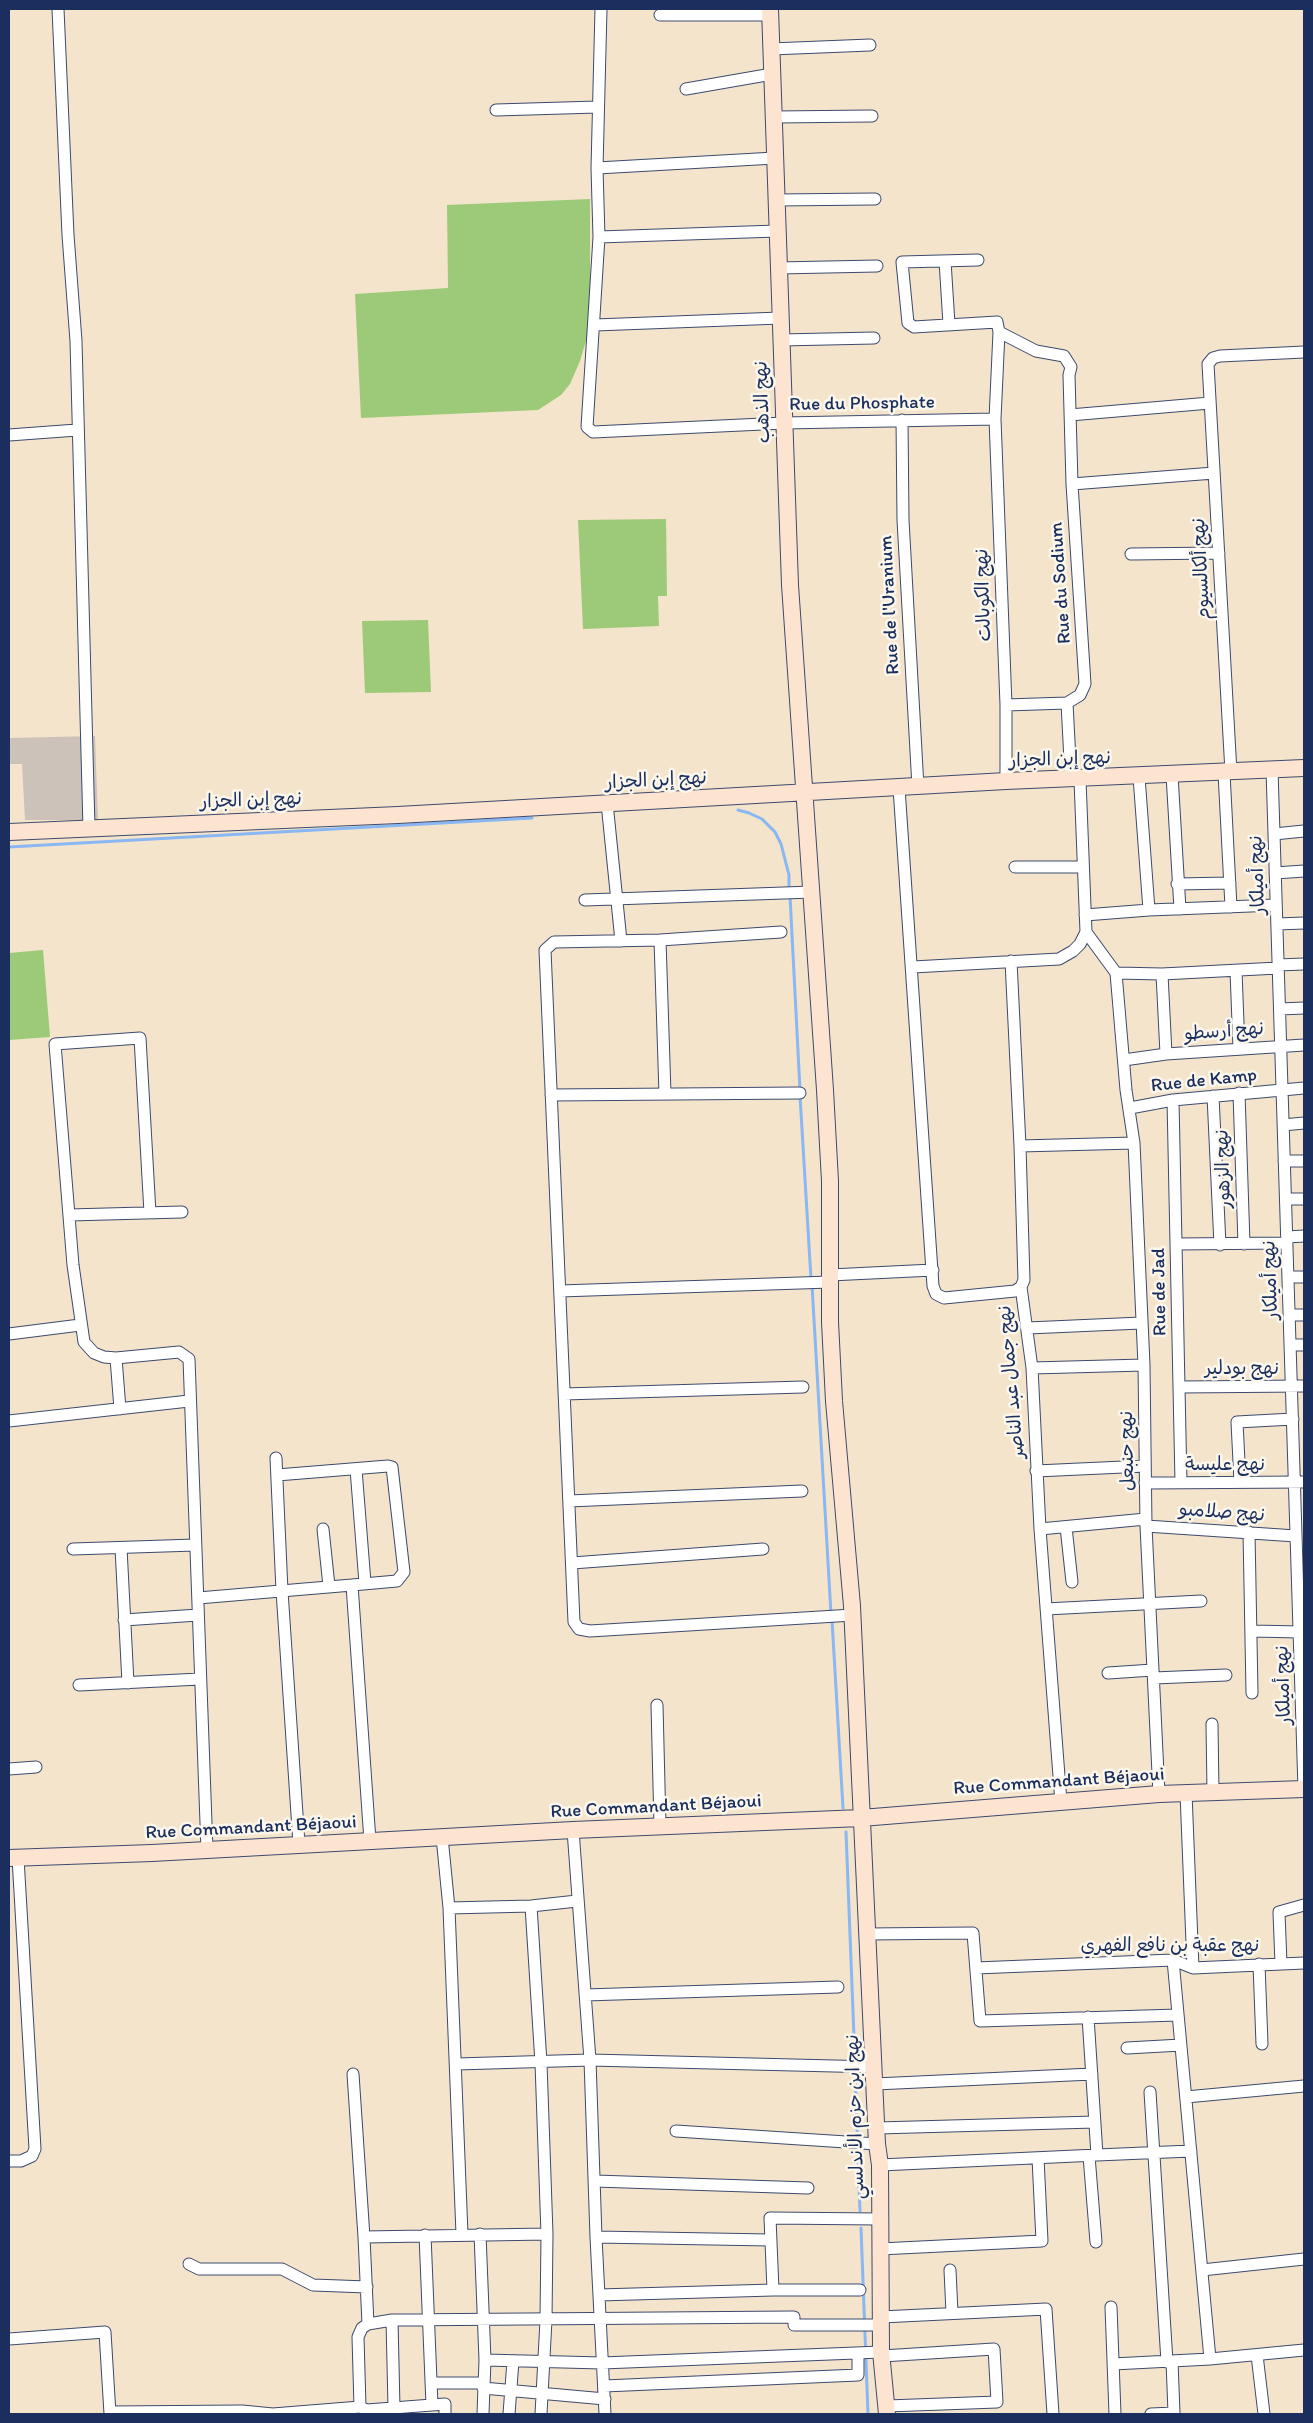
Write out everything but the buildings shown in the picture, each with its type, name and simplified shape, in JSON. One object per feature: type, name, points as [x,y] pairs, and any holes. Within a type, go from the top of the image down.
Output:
[{"type":"street","points":[[58,9],[68,234],[76,341],[89,828]]},
{"type":"street","points":[[601,9],[597,107],[599,237],[595,325],[780,318]]},
{"type":"street","points":[[660,16],[770,12]]},
{"type":"street","name":"نهج الذهب","points":[[770,12],[790,585],[830,1180],[821,1281]]},
{"type":"street","points":[[771,49],[870,45]]},
{"type":"street","points":[[686,89],[772,74]]},
{"type":"street","points":[[496,110],[597,107]]},
{"type":"street","points":[[774,118],[872,116]]},
{"type":"street","points":[[597,168],[775,158]]},
{"type":"street","points":[[777,200],[875,199]]},
{"type":"street","points":[[599,237],[777,231]]},
{"type":"street","points":[[978,260],[902,262],[910,326],[995,321],[998,324],[998,332]]},
{"type":"street","points":[[945,261],[949,324]]},
{"type":"street","points":[[778,268],[877,266]]},
{"type":"street","name":"Rue du Phosphate","points":[[595,325],[587,424],[590,430],[990,418]]},
{"type":"street","name":"Rue du Sodium","points":[[998,332],[1036,351],[1064,356],[1071,367],[1068,375],[1072,484],[1085,684],[1080,695],[1067,702]]},
{"type":"street","name":"نهج الكوبالت","points":[[998,332],[990,418],[1006,705],[1006,781]]},
{"type":"street","points":[[780,340],[874,338]]},
{"type":"street","name":"نهج ألكالسيوم","points":[[1231,907],[1219,553],[1208,364],[1213,358],[1220,356],[1304,352]]},
{"type":"street","points":[[1070,415],[1210,403]]},
{"type":"street","name":"Rue de l'Uranium","points":[[902,420],[903,520],[918,787]]},
{"type":"street","points":[[9,435],[77,430]]},
{"type":"street","points":[[1072,484],[1214,473]]},
{"type":"street","points":[[1131,554],[1219,553]]},
{"type":"street","points":[[1006,705],[1067,702],[1076,780],[1086,932],[1116,973],[1162,974],[1304,964]]},
{"type":"street","name":"نهج إبن الجزار","points":[[9,832],[607,804],[1006,781],[1076,780],[1304,768]]},
{"type":"street","name":"نهج أميلكار","points":[[1272,770],[1291,1386],[1297,1425],[1299,1482],[1296,1536],[1301,1597],[1300,1632],[1304,1789]]},
{"type":"street","points":[[1172,775],[1177,884],[1180,909]]},
{"type":"street","points":[[1139,777],[1149,910]]},
{"type":"street","points":[[899,788],[909,940],[913,967],[933,1286],[936,1294],[944,1298],[1015,1291],[1021,1287]]},
{"type":"street","points":[[607,804],[621,941]]},
{"type":"street","points":[[1274,834],[1304,831]]},
{"type":"street","points":[[1015,867],[1083,867]]},
{"type":"street","points":[[1275,873],[1304,871]]},
{"type":"street","points":[[1177,884],[1230,883]]},
{"type":"street","points":[[586,900],[812,892]]},
{"type":"street","points":[[1085,915],[1149,910],[1276,905]]},
{"type":"street","points":[[1277,924],[1304,923]]},
{"type":"street","points":[[781,932],[660,940],[554,942],[545,950],[574,1622],[579,1629],[590,1632],[853,1615]]},
{"type":"street","points":[[913,967],[1059,959],[1073,952],[1086,932]]},
{"type":"street","points":[[660,940],[665,1094]]},
{"type":"street","name":"نهج جمال عبد الناصر","points":[[1011,961],[1020,1146],[1024,1280],[1021,1287],[1032,1368],[1036,1471],[1061,1802]]},
{"type":"street","points":[[1236,970],[1239,1049]]},
{"type":"street","name":"نهج حنبعل","points":[[1116,973],[1126,1090],[1134,1143],[1144,1365],[1149,1603],[1159,1794]]},
{"type":"street","name":"نهج أرسطو","points":[[1162,974],[1166,1054],[1304,1045]]},
{"type":"street","points":[[1280,1009],[1304,1008]]},
{"type":"street","points":[[150,1213],[140,1038],[55,1044],[69,1215],[80,1325],[84,1342],[94,1353],[116,1358],[179,1352],[186,1355],[189,1359],[208,1850]]},
{"type":"street","points":[[1124,1060],[1166,1054]]},
{"type":"street","name":"Rue de Kamp","points":[[1130,1108],[1173,1100],[1304,1088]]},
{"type":"street","points":[[551,1095],[800,1093]]},
{"type":"street","name":"نهج الزهور","points":[[1239,1094],[1244,1244]]},
{"type":"street","points":[[1213,1096],[1220,1245]]},
{"type":"street","name":"Rue de Jad","points":[[1173,1100],[1181,1482]]},
{"type":"street","points":[[1283,1124],[1304,1123]]},
{"type":"street","points":[[1020,1146],[1134,1143]]},
{"type":"street","points":[[1284,1162],[1304,1160]]},
{"type":"street","points":[[1286,1199],[1304,1199]]},
{"type":"street","points":[[69,1215],[182,1212]]},
{"type":"street","points":[[1176,1244],[1244,1244],[1287,1240],[1304,1236]]},
{"type":"street","points":[[560,1291],[821,1281],[933,1270]]},
{"type":"street","points":[[1288,1277],[1304,1277]]},
{"type":"street","name":"نهج ابن حزم الأندلسي","points":[[821,1281],[853,1615],[861,1818],[868,1934],[862,2066],[875,2084],[868,2139],[880,2165],[880,2249],[872,2323],[871,2353],[887,2410]]},
{"type":"street","points":[[1289,1315],[1304,1315]]},
{"type":"street","points":[[1028,1328],[1141,1323]]},
{"type":"street","points":[[9,1334],[80,1325]]},
{"type":"street","points":[[1290,1345],[1304,1345]]},
{"type":"street","points":[[116,1358],[120,1409]]},
{"type":"street","points":[[1032,1368],[1144,1365]]},
{"type":"street","name":"نهج بودلير","points":[[1179,1387],[1304,1386]]},
{"type":"street","points":[[564,1394],[803,1387]]},
{"type":"street","points":[[9,1421],[190,1401]]},
{"type":"street","points":[[1240,1482],[1236,1422],[1297,1425]]},
{"type":"street","points":[[276,1458],[282,1591],[299,1844]]},
{"type":"street","points":[[1036,1471],[1145,1466]]},
{"type":"street","points":[[198,1598],[396,1581],[404,1572],[392,1467],[356,1468],[277,1475]]},
{"type":"street","points":[[356,1468],[366,1583]]},
{"type":"street","name":"نهج عليسة","points":[[1145,1483],[1299,1482]]},
{"type":"street","points":[[569,1501],[802,1492]]},
{"type":"street","name":"نهج صلامبو","points":[[1040,1529],[1146,1522],[1296,1536]]},
{"type":"street","points":[[1066,1527],[1072,1582]]},
{"type":"street","points":[[323,1529],[329,1586]]},
{"type":"street","points":[[1249,1532],[1253,1631],[1252,1693]]},
{"type":"street","points":[[73,1549],[195,1545]]},
{"type":"street","points":[[121,1548],[128,1683]]},
{"type":"street","points":[[572,1563],[764,1549]]},
{"type":"street","points":[[352,1585],[370,1841]]},
{"type":"street","points":[[1046,1608],[1201,1601]]},
{"type":"street","points":[[124,1620],[198,1615]]},
{"type":"street","points":[[1253,1631],[1300,1632]]},
{"type":"street","points":[[1108,1673],[1226,1675]]},
{"type":"street","points":[[79,1685],[200,1679]]},
{"type":"street","points":[[657,1705],[660,1826]]},
{"type":"street","points":[[1212,1724],[1213,1792]]},
{"type":"street","points":[[9,1769],[36,1767]]},
{"type":"street","name":"Rue Commandant Béjaoui","points":[[14,1858],[208,1850],[574,1830],[861,1818],[1159,1794],[1304,1789]]},
{"type":"street","points":[[1186,1793],[1193,1968]]},
{"type":"street","points":[[574,1830],[577,1901],[590,2060],[605,2414]]},
{"type":"street","points":[[442,1837],[449,1908],[457,2064],[462,2234]]},
{"type":"street","points":[[9,2161],[20,2161],[32,2156],[35,2149],[14,1858]]},
{"type":"street","points":[[449,1908],[531,1906],[577,1901]]},
{"type":"street","points":[[1281,1964],[1279,1912],[1304,1905]]},
{"type":"street","points":[[531,1906],[541,2063],[546,2234],[546,2320],[541,2414]]},
{"type":"street","points":[[868,1934],[973,1933],[980,2020],[1178,2015]]},
{"type":"street","points":[[1173,1960],[1210,2359]]},
{"type":"street","name":"نهج عقبة بن نافع الفهري","points":[[976,1968],[1173,1960],[1193,1968],[1304,1963]]},
{"type":"street","points":[[1259,1964],[1262,2044]]},
{"type":"street","points":[[585,1995],[838,1987]]},
{"type":"street","points":[[1088,2017],[1095,2122],[1093,2156],[1096,2242]]},
{"type":"street","points":[[1127,2048],[1181,2046]]},
{"type":"street","points":[[457,2064],[541,2063],[590,2060],[862,2066]]},
{"type":"street","points":[[353,2074],[368,2324]]},
{"type":"street","points":[[875,2084],[1092,2074]]},
{"type":"street","points":[[1186,2097],[1304,2086]]},
{"type":"street","points":[[1150,2092],[1174,2413],[1151,2414]]},
{"type":"street","points":[[676,2131],[868,2139],[1095,2122]]},
{"type":"street","points":[[880,2165],[1191,2151]]},
{"type":"street","points":[[880,2249],[1042,2241],[1038,2158]]},
{"type":"street","points":[[595,2181],[808,2188]]},
{"type":"street","points":[[773,2290],[770,2218],[879,2219]]},
{"type":"street","points":[[480,2234],[485,2360],[483,2414]]},
{"type":"street","points":[[364,2237],[546,2234]]},
{"type":"street","points":[[425,2235],[432,2405]]},
{"type":"street","points":[[596,2237],[770,2240]]},
{"type":"street","points":[[1202,2270],[1304,2259]]},
{"type":"street","points":[[188,2264],[199,2269],[282,2269],[313,2285],[366,2287]]},
{"type":"street","points":[[950,2270],[952,2313]]},
{"type":"street","points":[[599,2294],[860,2290]]},
{"type":"street","points":[[1112,2307],[1115,2414]]},
{"type":"street","points":[[365,2410],[358,2337],[362,2328],[368,2324],[392,2320],[794,2317],[794,2325],[872,2323],[952,2313],[1046,2309],[1053,2414]]},
{"type":"street","points":[[392,2320],[394,2408]]},
{"type":"street","points":[[9,2340],[105,2332],[110,2413],[242,2411],[272,2414],[445,2404],[445,2414]]},
{"type":"street","points":[[485,2360],[602,2363],[994,2349],[997,2402],[887,2410]]},
{"type":"street","points":[[1113,2364],[1170,2362],[1304,2350]]},
{"type":"street","points":[[604,2386],[858,2375],[871,2353]]},
{"type":"street","points":[[1257,2354],[1264,2414]]},
{"type":"street","points":[[509,2414],[513,2361]]},
{"type":"street","points":[[431,2383],[483,2386],[511,2391],[605,2399]]},
{"type":"shaded area","points":[[95,736],[98,820],[25,820],[22,764],[9,764],[9,738]]},
{"type":"green space","points":[[590,199],[590,327],[580,361],[570,384],[561,395],[538,410],[361,418],[355,294],[448,288],[447,205]]},
{"type":"green space","points":[[666,519],[667,596],[658,596],[659,626],[583,629],[578,520]]},
{"type":"green space","points":[[428,620],[431,692],[365,693],[362,621]]},
{"type":"green space","points":[[43,950],[50,1037],[9,1040],[9,953]]},
{"type":"waterway","points":[[738,810],[762,819],[775,832],[781,844],[789,875],[789,890]]},
{"type":"waterway","points":[[9,847],[532,818]]},
{"type":"waterway","points":[[790,896],[800,1090]]},
{"type":"waterway","points":[[800,1096],[811,1279]]},
{"type":"waterway","points":[[812,1285],[831,1614]]},
{"type":"waterway","points":[[832,1620],[843,1808]]},
{"type":"waterway","points":[[846,1832],[855,2063]]},
{"type":"waterway","points":[[855,2069],[860,2211]]},
{"type":"waterway","points":[[861,2228],[868,2414]]}]
